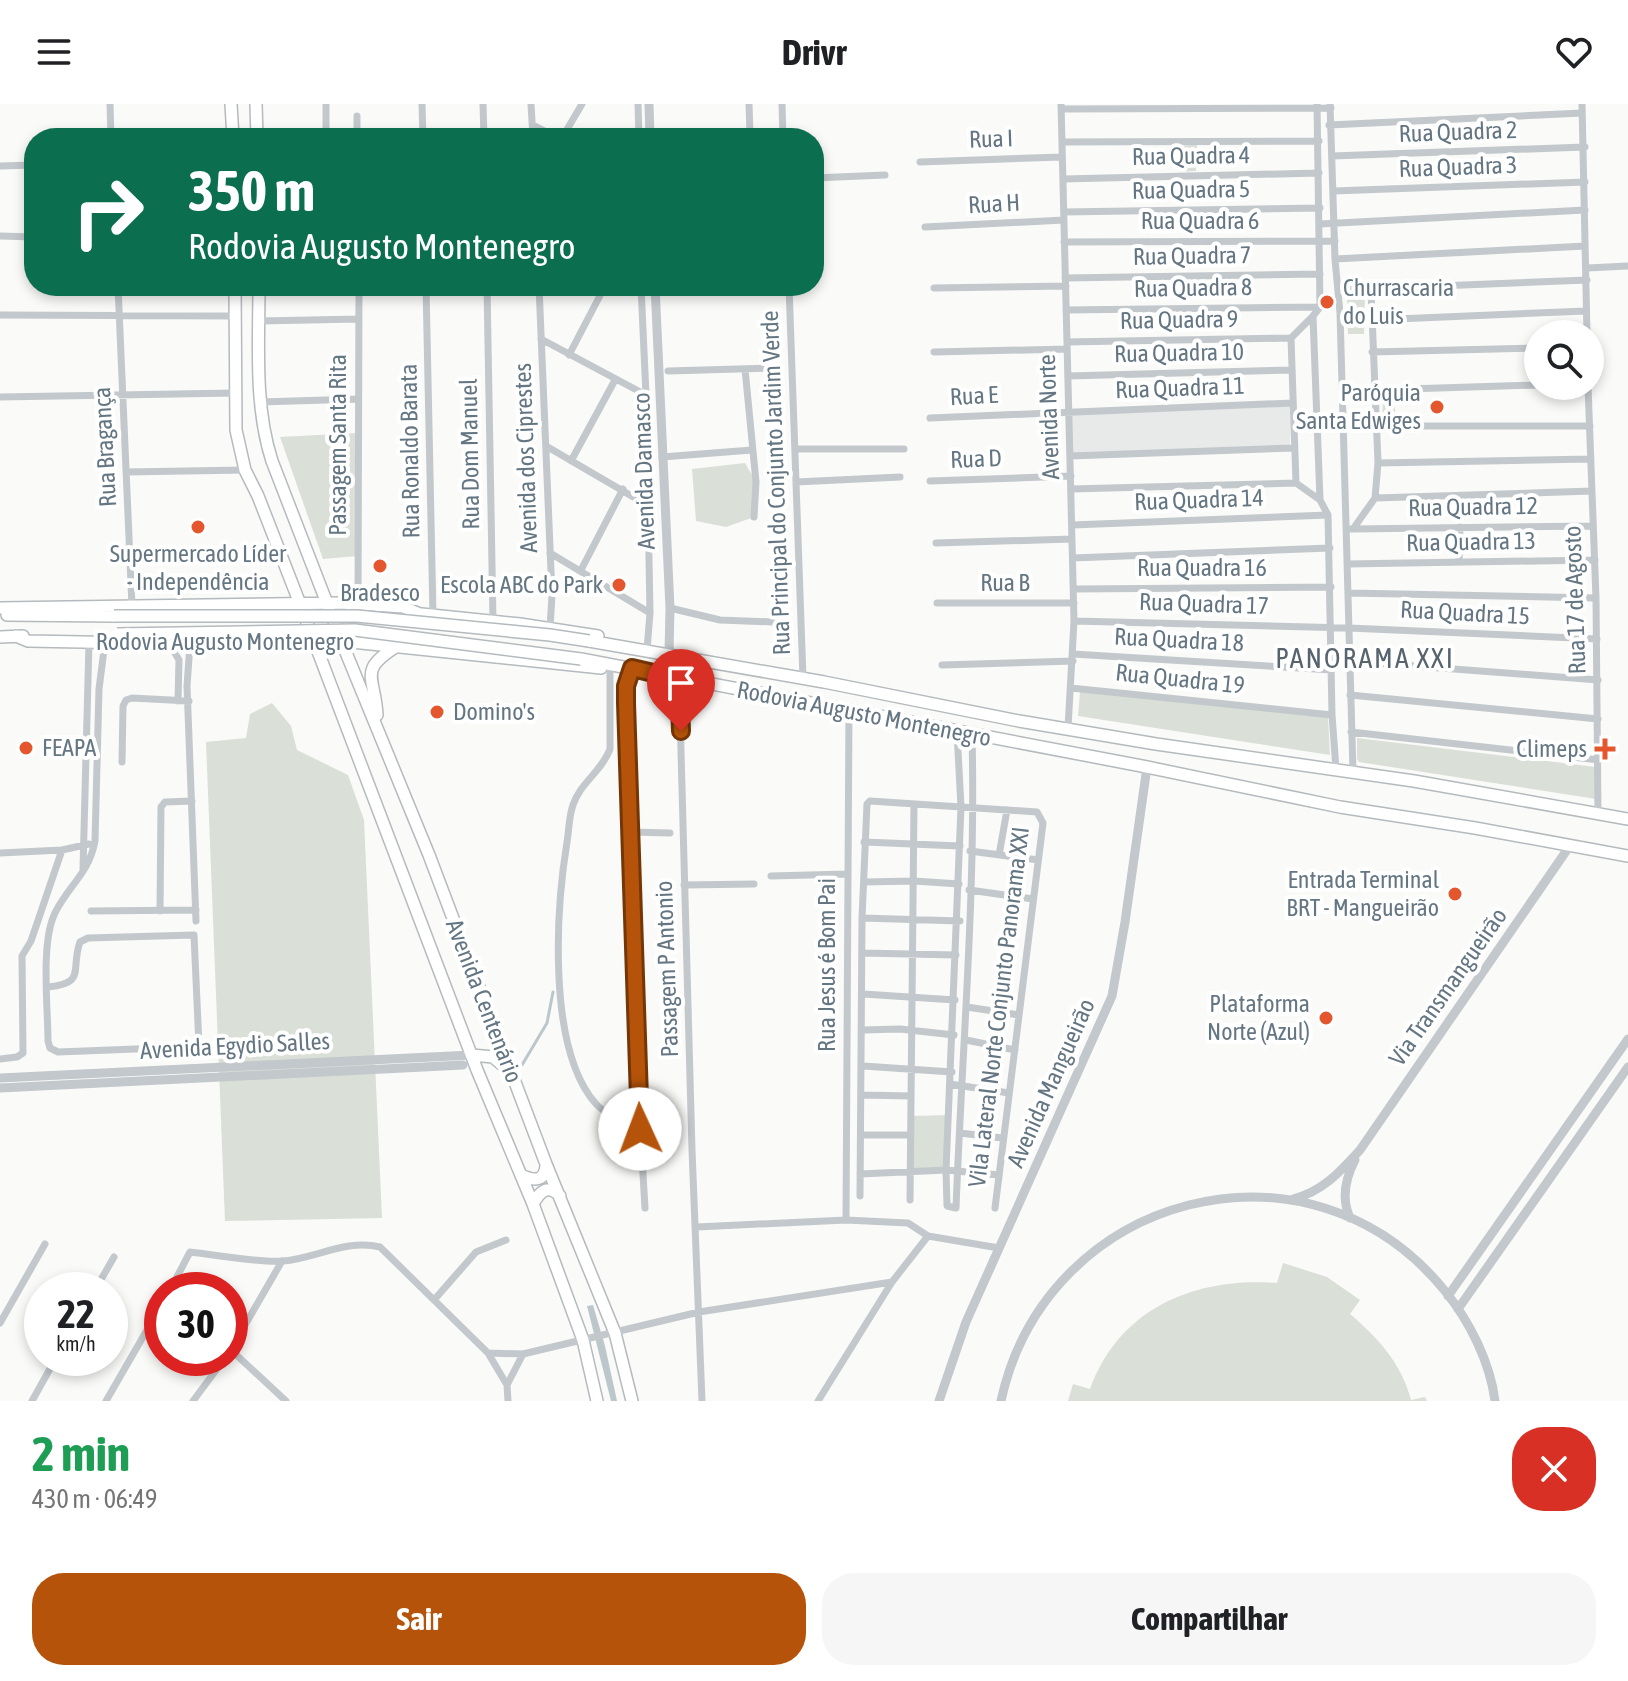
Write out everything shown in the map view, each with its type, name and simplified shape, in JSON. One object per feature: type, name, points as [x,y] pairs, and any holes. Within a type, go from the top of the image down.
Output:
[{"type":"main road","points":[[231,104],[232,128]]},
{"type":"main road","points":[[256,104],[257,128]]},
{"type":"main road","name":"Avenida Centenário","points":[[235,296],[236,430],[245,470],[299,602],[477,1070],[586,1340],[597,1401]]},
{"type":"main road","name":"Avenida Centenário","points":[[259,296],[261,402],[266,444],[560,1197],[612,1334],[632,1401]]},
{"type":"main road","name":"Rodovia Augusto Montenegro","points":[[0,608],[299,602],[403,607],[420,614],[550,628],[617,639],[631,648],[1068,728],[1336,769],[1628,819]]},
{"type":"main road","points":[[263,604],[284,609],[292,618],[289,636],[275,640]]},
{"type":"main road","points":[[378,727],[370,675],[376,661],[392,645],[349,633],[346,616],[355,608],[420,614]]},
{"type":"main road","points":[[0,615],[357,616],[535,633],[631,648]]},
{"type":"main road","points":[[16,636],[355,630],[612,665]]},
{"type":"main road","name":"Rodovia Augusto Montenegro","points":[[0,637],[16,636],[28,641],[190,644],[342,641],[593,668],[612,665],[1340,807],[1628,856]]},
{"type":"main road","points":[[291,640],[322,666]]},
{"type":"main road","points":[[472,1055],[493,1057],[503,1063],[519,1093]]},
{"type":"main road","points":[[463,1065],[477,1070]]},
{"type":"main road","points":[[521,1175],[530,1180],[542,1178],[546,1164]]},
{"type":"main road","points":[[533,1204],[547,1189],[560,1197]]},
{"type":"street","points":[[110,104],[111,128]]},
{"type":"street","points":[[326,104],[326,128]]},
{"type":"street","points":[[422,104],[423,128]]},
{"type":"street","points":[[483,104],[484,128]]},
{"type":"street","points":[[531,104],[533,125],[539,128]]},
{"type":"street","points":[[566,128],[582,104]]},
{"type":"street","points":[[638,104],[639,128]]},
{"type":"street","points":[[649,104],[650,128]]},
{"type":"street","points":[[749,104],[749,128]]},
{"type":"street","points":[[782,104],[783,128]]},
{"type":"street","points":[[1296,483],[1291,338],[1320,307],[1317,106]]},
{"type":"street","points":[[1061,107],[1330,106],[1349,529],[1347,564],[1353,772]]},
{"type":"street","name":"Avenida Norte","points":[[1061,107],[1074,589],[1068,728]]},
{"type":"street","points":[[1318,125],[1582,108],[1586,320]]},
{"type":"street","points":[[357,116],[357,128]]},
{"type":"street","points":[[1062,142],[1319,141]]},
{"type":"street","name":"Rua Quadra 2","points":[[1332,156],[1585,147]]},
{"type":"street","name":"Rua I","points":[[920,162],[1062,157]]},
{"type":"street","points":[[0,166],[24,165]]},
{"type":"street","name":"Rua Quadra 4","points":[[1063,179],[1319,173]]},
{"type":"street","points":[[824,178],[885,175]]},
{"type":"street","name":"Rua Quadra 3","points":[[1333,191],[1585,182]]},
{"type":"street","name":"Rua Quadra 5","points":[[1064,216],[1320,208]]},
{"type":"street","points":[[1320,224],[1585,210]]},
{"type":"street","name":"Rua H","points":[[925,227],[1064,216]]},
{"type":"street","points":[[0,236],[24,237]]},
{"type":"street","name":"Rua Quadra 6","points":[[1064,242],[1335,241]]},
{"type":"street","points":[[1335,259],[1585,246]]},
{"type":"street","points":[[1587,268],[1628,266]]},
{"type":"street","name":"Rua Quadra 7","points":[[934,288],[1320,274]]},
{"type":"street","points":[[1338,290],[1587,280]]},
{"type":"street","points":[[1349,529],[1375,498],[1378,463],[1371,290]]},
{"type":"street","name":"Rua Bragança","points":[[118,296],[132,606]]},
{"type":"street","name":"Passagem Santa Rita","points":[[358,603],[359,296]]},
{"type":"street","name":"Rua Ronaldo Barata","points":[[426,296],[433,615]]},
{"type":"street","name":"Rua Dom Manuel","points":[[487,296],[493,621]]},
{"type":"street","name":"Avenida dos Ciprestes","points":[[539,296],[550,628]]},
{"type":"street","points":[[569,355],[600,296]]},
{"type":"street","name":"Avenida Damasco","points":[[641,296],[650,613],[647,650]]},
{"type":"street","name":"Avenida Damasco","points":[[655,296],[670,608],[669,654]]},
{"type":"street","name":"Rua Principal do Conjunto Jardim Verde","points":[[789,296],[803,678]]},
{"type":"street","name":"Rua Quadra 8","points":[[1066,310],[1320,307]]},
{"type":"street","points":[[1373,320],[1586,311]]},
{"type":"street","points":[[0,315],[235,316]]},
{"type":"street","points":[[1313,316],[1320,500],[1328,515],[1330,548],[1332,715],[1336,769]]},
{"type":"street","points":[[259,321],[359,319]]},
{"type":"street","name":"Rua Quadra 9","points":[[934,352],[1291,338]]},
{"type":"street","points":[[541,339],[646,395]]},
{"type":"street","points":[[1372,352],[1524,348]]},
{"type":"street","points":[[668,371],[773,368]]},
{"type":"street","points":[[745,369],[756,482],[754,517]]},
{"type":"street","name":"Rua Quadra 10","points":[[1068,376],[1292,370]]},
{"type":"street","points":[[571,461],[615,380]]},
{"type":"street","points":[[1375,390],[1524,385]]},
{"type":"street","points":[[0,397],[235,393]]},
{"type":"street","points":[[261,402],[358,399]]},
{"type":"street","name":"Rua 17 de Agosto","points":[[1589,400],[1598,680],[1598,814]]},
{"type":"street","name":"Rua Quadra 11","points":[[1069,412],[1293,403]]},
{"type":"street","name":"Rua E","points":[[930,418],[1069,412]]},
{"type":"street","points":[[1376,426],[1590,426]]},
{"type":"street","points":[[546,446],[647,505]]},
{"type":"street","points":[[1070,456],[1293,448]]},
{"type":"street","points":[[795,449],[904,449]]},
{"type":"street","points":[[662,457],[752,450]]},
{"type":"street","points":[[1378,463],[1591,459]]},
{"type":"street","points":[[126,472],[245,470]]},
{"type":"street","name":"Rua D","points":[[930,481],[1071,476]]},
{"type":"street","points":[[796,482],[900,477]]},
{"type":"street","points":[[1071,489],[1296,483],[1320,500]]},
{"type":"street","points":[[581,570],[623,489]]},
{"type":"street","points":[[1375,498],[1592,491]]},
{"type":"street","name":"Rua Quadra 14","points":[[1072,525],[1328,515]]},
{"type":"street","name":"Rua Quadra 12","points":[[1349,529],[1593,526]]},
{"type":"street","points":[[1459,562],[1460,527]]},
{"type":"street","points":[[936,543],[1072,539]]},
{"type":"street","points":[[1073,558],[1330,548]]},
{"type":"street","points":[[550,553],[650,613]]},
{"type":"street","name":"Rua Quadra 13","points":[[1347,564],[1595,560]]},
{"type":"street","name":"Rua Quadra 16","points":[[1074,589],[1331,587]]},
{"type":"street","points":[[1348,593],[1596,598]]},
{"type":"street","name":"Rua B","points":[[937,603],[1074,603]]},
{"type":"street","points":[[670,608],[720,620],[772,622]]},
{"type":"street","name":"Rua Quadra 17","points":[[1074,621],[1332,628]]},
{"type":"street","name":"Rua Quadra 15","points":[[1332,628],[1597,639]]},
{"type":"street","points":[[83,871],[89,642]]},
{"type":"street","points":[[105,642],[99,689],[95,841],[91,861],[56,910],[50,925],[47,951],[48,1041],[50,1048],[58,1052],[213,1046]]},
{"type":"street","points":[[169,643],[179,660],[178,701]]},
{"type":"street","points":[[190,644],[196,921]]},
{"type":"street","name":"Rua Quadra 18","points":[[942,665],[1073,658],[1332,670]]},
{"type":"street","points":[[179,660],[189,659]]},
{"type":"street","points":[[1349,661],[1598,680]]},
{"type":"street","points":[[612,665],[609,685],[610,749],[606,760],[581,789],[573,805],[559,895],[559,960],[569,1051],[587,1093],[598,1107],[613,1117],[640,1124]]},
{"type":"street","points":[[632,668],[626,686],[645,1208]]},
{"type":"street","name":"Passagem P Antonio","points":[[679,679],[702,1401]]},
{"type":"street","points":[[609,685],[626,686]]},
{"type":"street","name":"Rua Quadra 19","points":[[1071,688],[1332,715]]},
{"type":"street","points":[[1350,695],[1598,719]]},
{"type":"street","points":[[122,762],[123,706],[126,700],[189,701]]},
{"type":"street","name":"Rua Jesus é Bom Pai","points":[[846,1220],[849,709]]},
{"type":"street","points":[[957,732],[961,807],[954,1035],[946,1170],[948,1207],[956,1208],[970,922],[972,735]]},
{"type":"street","points":[[1351,732],[1599,760]]},
{"type":"street","points":[[610,749],[628,751]]},
{"type":"street","name":"Avenida Mangueirão","points":[[939,1401],[966,1322],[1112,996],[1147,767]]},
{"type":"street","points":[[160,911],[161,807],[165,802],[192,801]]},
{"type":"street","points":[[860,1196],[862,918],[868,803],[1007,810],[999,855]]},
{"type":"street","points":[[910,1200],[914,804]]},
{"type":"street","name":"Vila Lateral Norte Conjunto Panorama XXI","points":[[995,1208],[1043,823],[1037,812],[1007,810]]},
{"type":"street","points":[[630,832],[670,833]]},
{"type":"street","points":[[0,853],[62,850],[95,841]]},
{"type":"street","points":[[864,842],[960,846]]},
{"type":"street","name":"Via Transmangueirão","points":[[1290,1200],[1320,1188],[1360,1150],[1569,847]]},
{"type":"street","points":[[0,1059],[23,1053],[22,956],[31,941],[62,850]]},
{"type":"street","points":[[970,851],[1038,860]]},
{"type":"street","points":[[771,876],[847,874]]},
{"type":"street","points":[[864,882],[959,884]]},
{"type":"street","points":[[684,885],[754,884]]},
{"type":"street","points":[[969,890],[1033,899]]},
{"type":"street","points":[[91,911],[196,910]]},
{"type":"street","points":[[862,918],[970,922]]},
{"type":"street","points":[[48,987],[72,981],[76,974],[80,942],[88,938],[192,935],[195,937],[199,1046]]},
{"type":"street","points":[[862,953],[956,955]]},
{"type":"street","points":[[863,994],[955,1000]]},
{"type":"street","points":[[967,1007],[1019,1015]]},
{"type":"street","points":[[863,1030],[954,1035]]},
{"type":"street","points":[[1448,1296],[1628,1039]]},
{"type":"street","points":[[966,1040],[1015,1050]]},
{"type":"street","name":"Avenida Egydio Salles","points":[[0,1078],[472,1055]]},
{"type":"street","name":"Avenida Egydio Salles","points":[[0,1088],[463,1065]]},
{"type":"street","points":[[863,1066],[952,1072]]},
{"type":"street","points":[[1458,1309],[1628,1067]]},
{"type":"street","points":[[950,1084],[1009,1093]]},
{"type":"street","points":[[862,1095],[911,1096]]},
{"type":"street","points":[[960,1133],[1002,1138]]},
{"type":"street","points":[[861,1135],[911,1135]]},
{"type":"street","name":"Via Transmangueirão","points":[[1350,1218],[1346,1209],[1345,1186],[1360,1150]]},
{"type":"street","points":[[860,1174],[946,1170],[999,1175]]},
{"type":"street","name":"Via Transmangueirão","points":[[1001,1401],[1013,1356],[1039,1308],[1066,1276],[1096,1248],[1143,1220],[1196,1202],[1256,1197],[1322,1207],[1383,1235],[1410,1254],[1448,1296],[1472,1332],[1485,1363],[1495,1401]]},
{"type":"street","points":[[697,1227],[846,1220],[908,1223],[928,1236],[999,1248]]},
{"type":"street","points":[[818,1401],[892,1282],[928,1236]]},
{"type":"street","points":[[434,1300],[476,1252],[506,1240]]},
{"type":"street","points":[[0,1323],[45,1244]]},
{"type":"street","points":[[179,1272],[190,1252],[282,1261],[349,1245],[380,1247],[488,1353],[507,1385],[508,1401]]},
{"type":"street","points":[[105,1272],[114,1257]]},
{"type":"street","points":[[248,1319],[282,1261]]},
{"type":"street","points":[[488,1353],[523,1354],[699,1312],[892,1282]]},
{"type":"street","points":[[106,1401],[144,1335]]},
{"type":"street","points":[[507,1385],[523,1354]]},
{"type":"street","points":[[248,1366],[286,1401]]},
{"type":"street","points":[[32,1401],[46,1376]]},
{"type":"street","points":[[193,1401],[212,1376]]},
{"type":"shaded area","points":[[1197,144],[1196,171],[1180,172],[1178,146]]},
{"type":"shaded area","points":[[1365,294],[1364,334],[1348,334],[1347,295]]},
{"type":"shaded area","points":[[1406,391],[1395,400],[1395,415],[1411,427],[1382,426],[1383,397],[1387,392]]},
{"type":"shaded area","points":[[1291,405],[1290,446],[1072,454],[1069,414]]},
{"type":"shaded area","points":[[357,433],[358,556],[323,559],[280,437]]},
{"type":"shaded area","points":[[745,463],[756,482],[754,517],[726,527],[696,521],[692,469]]},
{"type":"shaded area","points":[[1080,692],[1328,717],[1330,755],[1078,716]]},
{"type":"shaded area","points":[[272,703],[291,726],[297,750],[348,775],[364,820],[382,1218],[225,1221],[206,742],[246,738],[250,714]]},
{"type":"shaded area","points":[[1357,738],[1596,767],[1596,799],[1359,762]]},
{"type":"shaded area","points":[[949,1115],[946,1170],[910,1173],[911,1116]]},
{"type":"shaded area","points":[[1283,1263],[1327,1277],[1360,1300],[1350,1314],[1388,1352],[1402,1375],[1411,1400],[1425,1397],[1427,1401],[1068,1401],[1073,1384],[1090,1389],[1103,1361],[1120,1337],[1164,1303],[1190,1292],[1218,1286],[1247,1282],[1277,1283]]},
{"type":"shaded area","points":[[593,1305],[617,1401],[611,1401],[587,1306]]},
{"type":"waterway","points":[[522,1065],[547,1023],[553,992]]},
{"type":"place","name":"Churrascaria do Luis","points":[[1327,302]]},
{"type":"place","name":"Paróquia Santa Edwiges","points":[[1437,407]]},
{"type":"place","name":"Supermercado Líder - Independência","points":[[198,527]]},
{"type":"place","name":"Bradesco","points":[[380,566]]},
{"type":"place","name":"Escola ABC do Park","points":[[619,585]]},
{"type":"place","name":"Domino's","points":[[437,712]]},
{"type":"place","name":"FEAPA","points":[[26,748]]},
{"type":"place","name":"Climeps","points":[[1605,749]]},
{"type":"place","name":"Entrada Terminal BRT - Mangueirão","points":[[1455,894]]},
{"type":"place","name":"Plataforma Norte (Azul)","points":[[1326,1018]]},
{"type":"district","name":"PANORAMA XXI","points":[[1365,658]]},
{"type":"route","points":[[640,1129],[626,703],[626,686],[632,668],[679,679],[681,731]]}]
